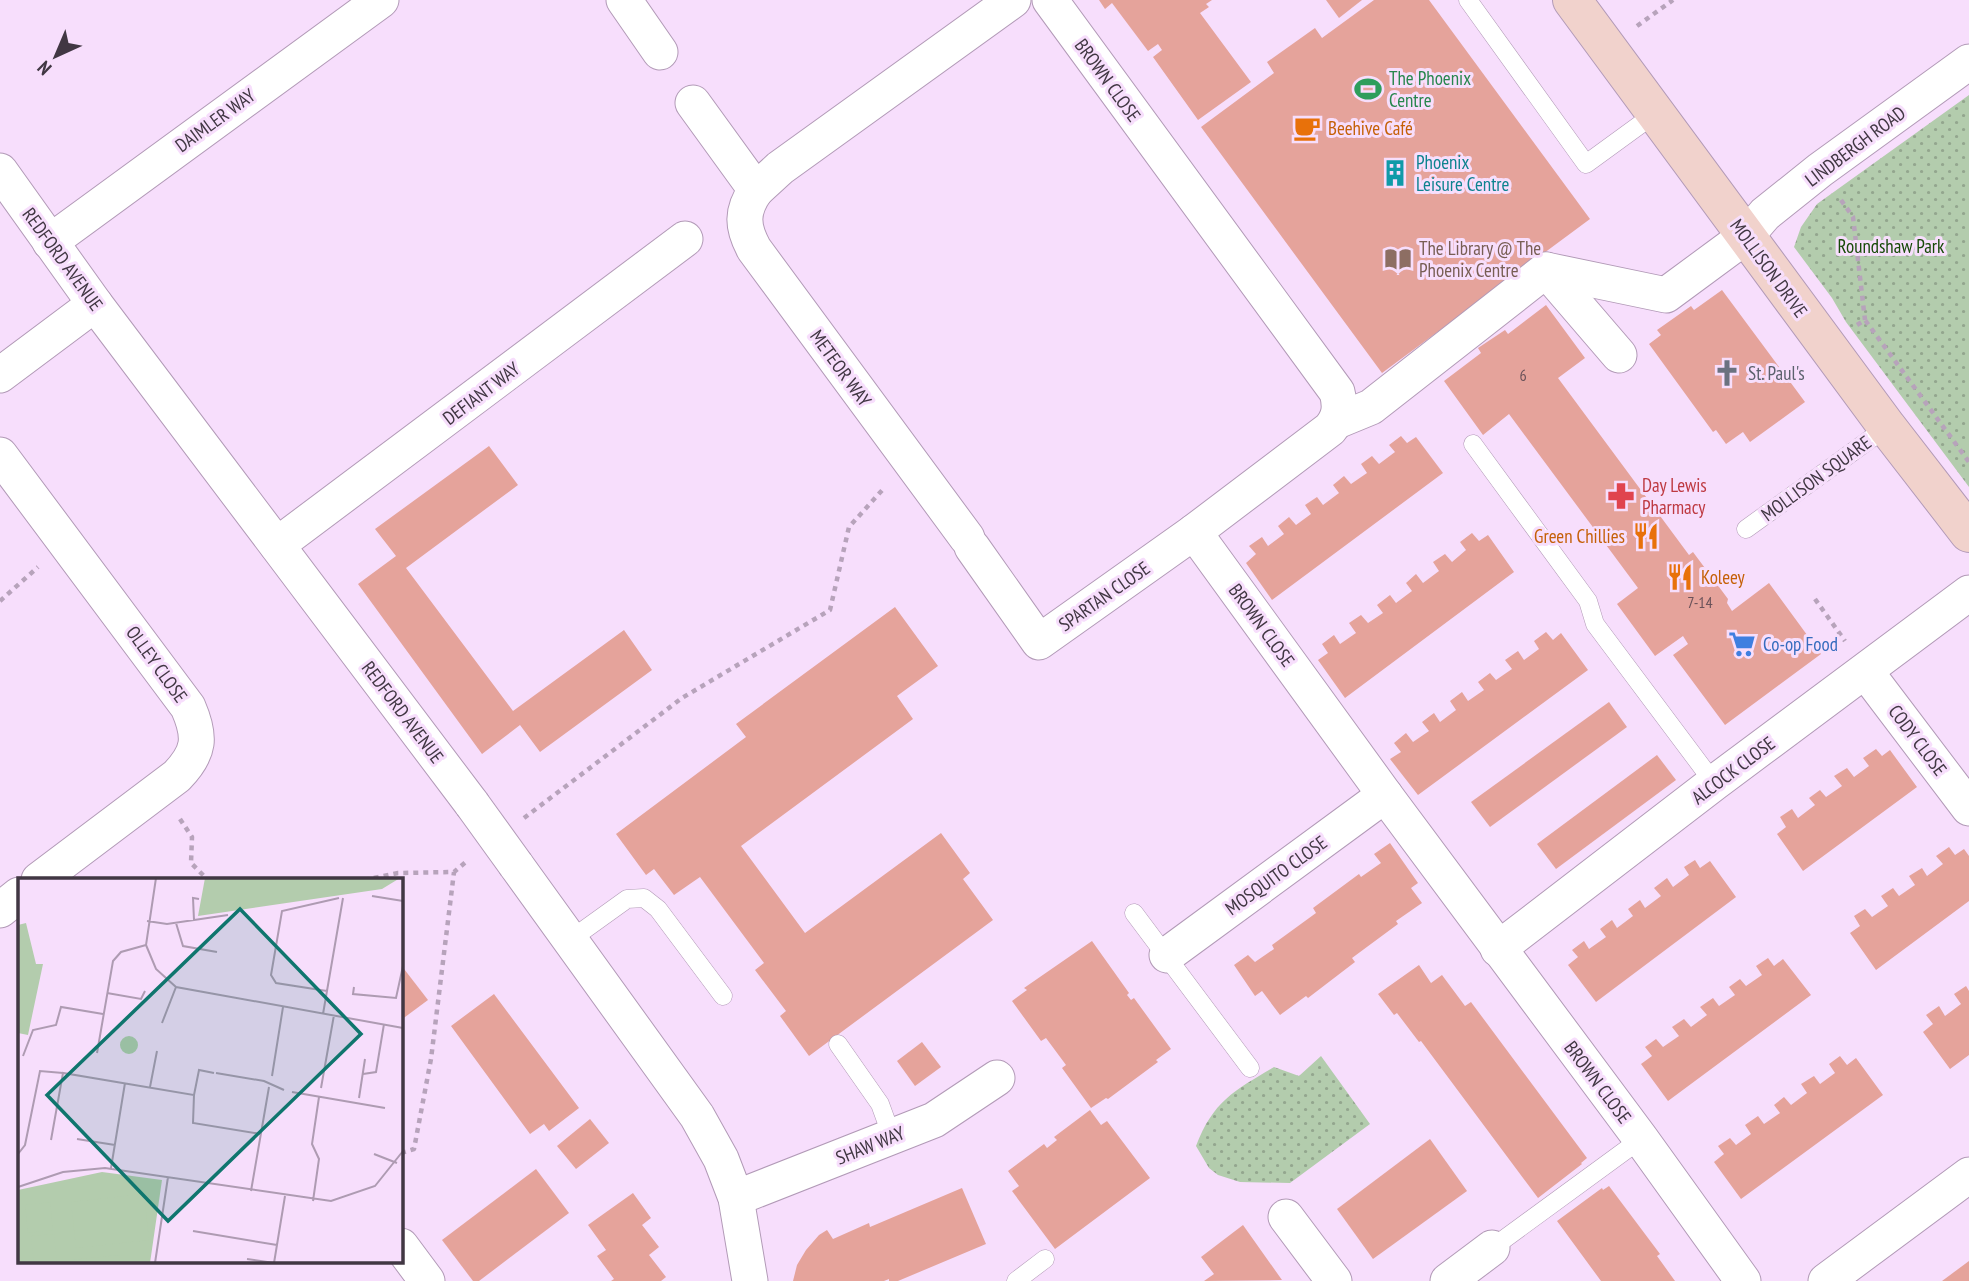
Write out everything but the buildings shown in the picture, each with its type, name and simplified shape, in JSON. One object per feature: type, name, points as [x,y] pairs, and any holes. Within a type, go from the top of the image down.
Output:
[{"type":"main road","name":"MOLLISON DRIVE","points":[[1573,0],[1887,427],[1969,533]]},
{"type":"street","name":"DAIMLER WAY","points":[[50,242],[382,0]]},
{"type":"street","points":[[624,0],[660,52]]},
{"type":"street","name":"METEOR WAY","points":[[969,543],[746,236],[743,223],[744,213],[756,190],[780,168],[1013,0]]},
{"type":"street","name":"BROWN CLOSE","points":[[1050,0],[1329,378],[1340,401],[1337,421]]},
{"type":"street","name":"LINDBERGH ROAD","points":[[1546,270],[1666,295],[1746,236],[1765,214],[1820,170],[1969,62]]},
{"type":"street","points":[[693,103],[756,190]]},
{"type":"street","name":"REDFORD AVENUE","points":[[0,171],[95,304],[472,804],[697,1116],[721,1159],[736,1198],[750,1281]]},
{"type":"street","name":"DEFIANT WAY","points":[[277,545],[685,239]]},
{"type":"street","points":[[1194,532],[1312,444],[1337,421],[1371,407],[1546,270],[1619,355]]},
{"type":"street","points":[[0,375],[95,304]]},
{"type":"street","name":"OLLEY CLOSE","points":[[0,455],[188,707],[196,724],[198,743],[191,762],[160,789],[42,878]]},
{"type":"street","name":"BROWN CLOSE","points":[[1194,532],[1743,1281]]},
{"type":"street","name":"SPARTAN CLOSE","points":[[969,543],[1039,642],[1194,532]]},
{"type":"street","name":"ALCOCK CLOSE","points":[[1498,949],[1714,783],[1969,593]]},
{"type":"street","name":"CODY CLOSE","points":[[1866,672],[1969,808]]},
{"type":"street","name":"MOSQUITO CLOSE","points":[[1167,955],[1385,795]]},
{"type":"street","points":[[0,910],[18,896]]},
{"type":"street","name":"SHAW WAY","points":[[736,1198],[933,1120],[997,1078]]},
{"type":"street","points":[[1826,1281],[1969,1175]]},
{"type":"street","points":[[1286,1217],[1334,1281]]},
{"type":"street","points":[[402,1247],[427,1281]]},
{"type":"street","points":[[1448,1281],[1492,1248]]},
{"type":"lane","points":[[1468,0],[1586,164],[1656,113]]},
{"type":"lane","name":"MOLLISON SQUARE","points":[[1746,529],[1887,427]]},
{"type":"lane","points":[[1473,444],[1588,601],[1595,624],[1714,783]]},
{"type":"lane","points":[[570,940],[627,899],[644,898],[658,909],[723,996]]},
{"type":"lane","points":[[1135,913],[1250,1068]]},
{"type":"lane","points":[[838,1044],[880,1104],[892,1137]]},
{"type":"lane","points":[[1492,1248],[1641,1139]]},
{"type":"lane","points":[[1016,1281],[1045,1259]]},
{"type":"path","points":[[1820,170],[1853,217],[1865,320],[1969,462]]},
{"type":"path","points":[[1848,329],[1865,320]]},
{"type":"path","points":[[519,822],[682,698],[830,610],[849,527],[908,460]]},
{"type":"path","points":[[0,601],[66,542]]},
{"type":"path","points":[[1815,599],[1866,672]]},
{"type":"path","points":[[160,789],[192,837],[191,863],[206,878]]},
{"type":"path","points":[[374,878],[398,873],[454,872],[475,855]]},
{"type":"path","points":[[402,1153],[414,1149],[431,1059],[454,872]]},
{"type":"green space","name":"Roundshaw Park","points":[[1969,95],[1969,487],[1846,322],[1832,298],[1794,247],[1801,227],[1817,204]]},
{"type":"green space","points":[[1321,1056],[1370,1124],[1290,1183],[1240,1182],[1218,1175],[1209,1168],[1196,1146],[1210,1118],[1227,1098],[1274,1067],[1299,1076]]},
{"type":"place","name":"The Phoenix Centre","points":[[1368,89]]},
{"type":"place","name":"Beehive Café","points":[[1307,128]]},
{"type":"place","name":"Phoenix Leisure Centre","points":[[1395,173]]},
{"type":"place","name":"The Library @ The Phoenix Centre","points":[[1398,259]]},
{"type":"place","name":"St. Paul's","points":[[1727,373]]},
{"type":"place","name":"Day Lewis Pharmacy","points":[[1621,496]]},
{"type":"place","name":"Green Chillies","points":[[1646,536]]},
{"type":"place","name":"Koleey","points":[[1680,577]]},
{"type":"place","name":"Co-op Food","points":[[1742,644]]}]
